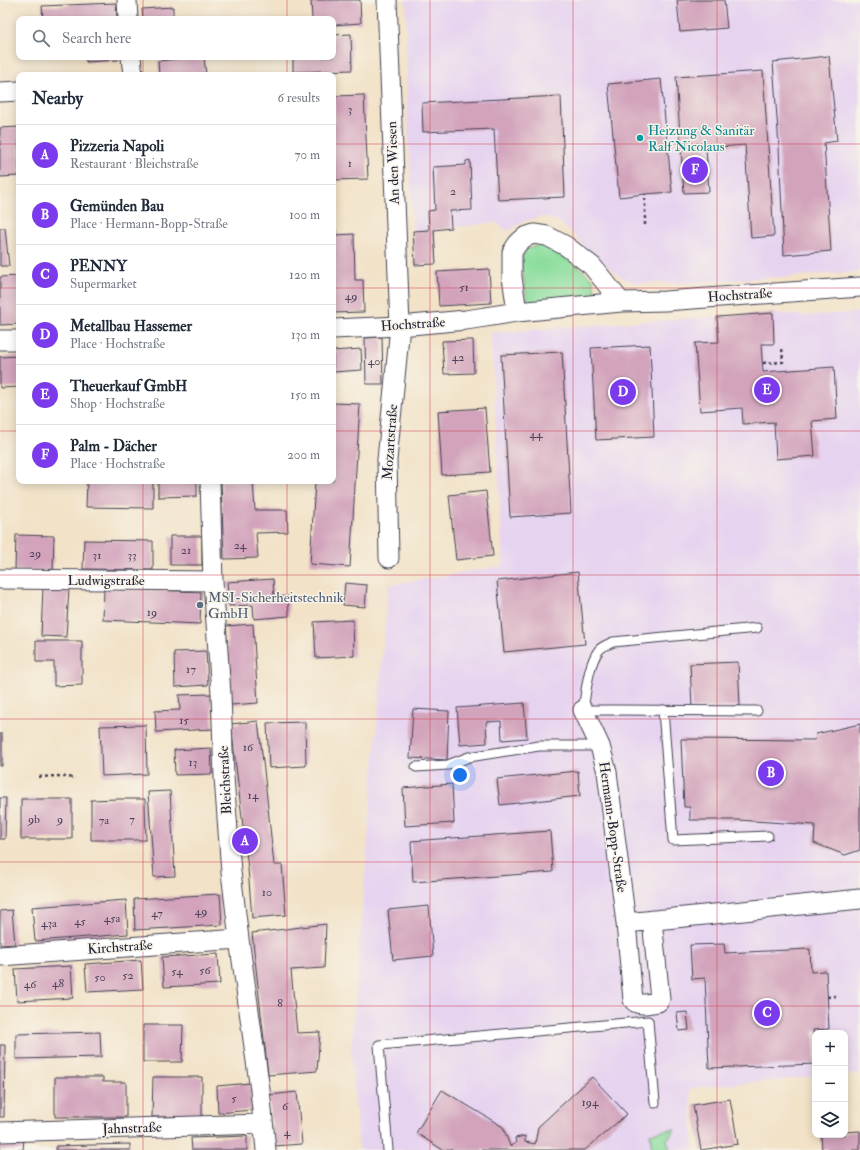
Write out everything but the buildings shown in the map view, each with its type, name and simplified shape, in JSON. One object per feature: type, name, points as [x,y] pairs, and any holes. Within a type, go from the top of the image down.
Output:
[{"type":"street","points":[[127,0],[128,16]]},
{"type":"street","name":"An den Wiesen","points":[[387,0],[400,326]]},
{"type":"street","points":[[132,60],[133,72]]},
{"type":"street","points":[[0,92],[16,91]]},
{"type":"street","points":[[516,312],[512,278],[512,252],[518,243],[525,237],[534,234],[547,236],[566,246],[582,258],[592,266],[621,302]]},
{"type":"street","name":"Hochstraße","points":[[336,328],[400,326],[466,320],[516,312],[621,302],[673,300],[860,287]]},
{"type":"street","name":"Mozartstraße","points":[[388,558],[387,460],[400,326]]},
{"type":"street","points":[[0,340],[16,340]]},
{"type":"street","name":"Bleichstraße","points":[[210,484],[213,581],[231,872],[260,1090],[266,1150]]},
{"type":"street","name":"Ludwigstraße","points":[[0,579],[213,581]]},
{"type":"street","name":"Hermann-Bopp-Straße","points":[[583,710],[600,746],[607,772],[626,924],[633,1000],[634,1003],[637,1004],[658,1002],[660,999],[652,920]]},
{"type":"street","points":[[626,924],[652,920],[860,899]]},
{"type":"street","name":"Kirchstraße","points":[[0,956],[239,939]]},
{"type":"street","name":"Jahnstraße","points":[[0,1132],[263,1124]]},
{"type":"lane","points":[[757,628],[613,642],[600,648],[588,678],[583,710],[757,711]]},
{"type":"lane","points":[[663,710],[673,840],[768,836]]},
{"type":"lane","points":[[416,766],[448,765],[469,757],[539,746],[600,746]]},
{"type":"lane","points":[[388,1150],[379,1045],[648,1021],[655,1103]]},
{"type":"path","points":[[645,225],[646,194]]},
{"type":"path","points":[[763,363],[783,362],[782,346]]},
{"type":"path","points":[[39,777],[57,776],[75,778]]},
{"type":"path","points":[[827,997],[836,996]]},
{"type":"shaded area","points":[[406,0],[860,0],[860,272],[685,283],[636,283],[623,278],[593,256],[571,232],[559,222],[544,216],[525,221],[508,231],[495,222],[413,231],[407,104]]},
{"type":"shaded area","points":[[860,312],[860,1073],[848,1075],[848,1030],[812,1030],[812,1077],[690,1088],[694,1150],[359,1150],[351,1053],[388,585],[503,566],[491,333],[773,313],[807,316]]},
{"type":"green space","points":[[541,244],[556,248],[593,279],[596,296],[529,303],[521,262],[525,250]]},
{"type":"green space","points":[[675,1129],[667,1140],[670,1150],[652,1150],[650,1133]]},
{"type":"place","name":"Heizung & Sanitär Ralf Nicolaus","points":[[640,138]]},
{"type":"place","name":"Palm - Dächer","points":[[695,170]]},
{"type":"place","name":"Theuerkauf GmbH","points":[[767,390]]},
{"type":"place","name":"Metallbau Hassemer","points":[[623,392]]},
{"type":"place","name":"MSI-Sicherheitstechnik GmbH","points":[[200,605]]},
{"type":"place","name":"Gemünden Bau","points":[[771,773]]},
{"type":"place","name":"Pizzeria Napoli","points":[[245,841]]},
{"type":"place","name":"PENNY","points":[[767,1013]]}]
